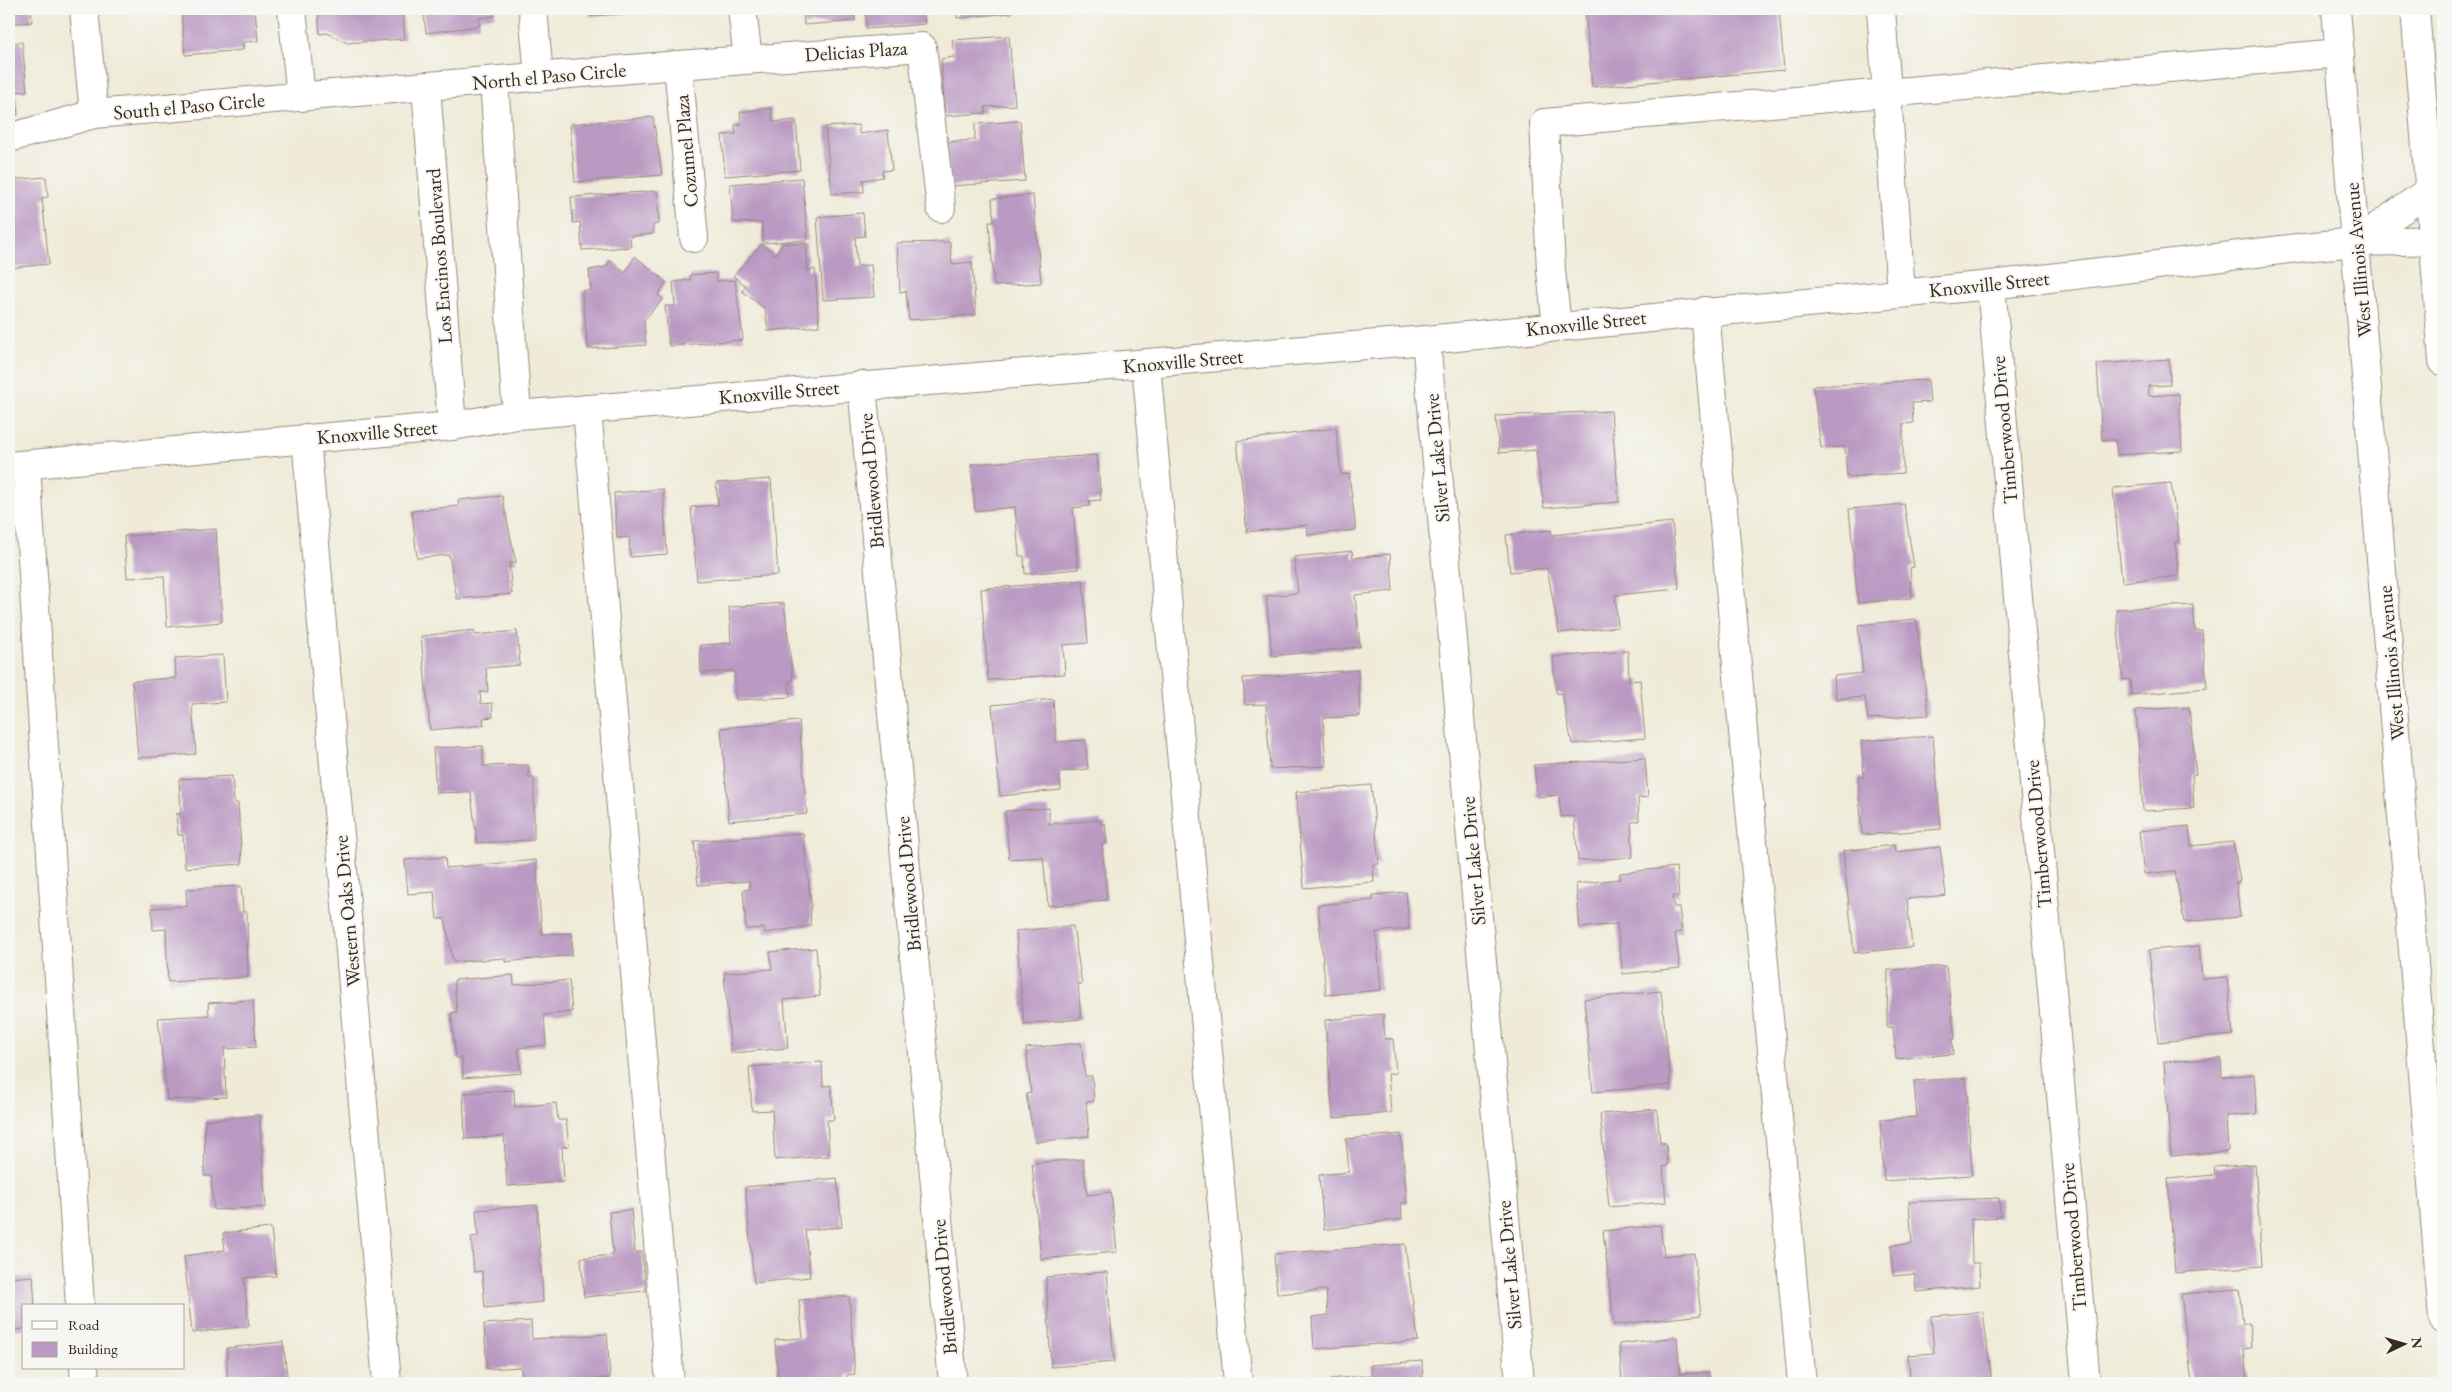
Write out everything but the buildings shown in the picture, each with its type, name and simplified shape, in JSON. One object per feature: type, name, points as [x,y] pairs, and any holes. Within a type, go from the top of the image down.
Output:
[{"type":"street","name":"South el Paso Circle","points":[[84,9],[94,114],[301,97]]},
{"type":"street","points":[[292,9],[301,97]]},
{"type":"street","points":[[533,9],[539,77]]},
{"type":"street","points":[[742,9],[748,59]]},
{"type":"street","points":[[1881,9],[1901,293]]},
{"type":"street","name":"West Illinois Avenue","points":[[2336,9],[2443,1318]]},
{"type":"street","points":[[2415,9],[2436,189],[2443,361]]},
{"type":"street","name":"Delicias Plaza","points":[[748,59],[922,47],[941,208]]},
{"type":"street","points":[[1557,327],[1551,271],[1544,123],[2340,53]]},
{"type":"street","name":"North el Paso Circle","points":[[301,97],[748,59]]},
{"type":"street","name":"Cozumel Plaza","points":[[678,64],[694,238]]},
{"type":"street","points":[[494,81],[517,415]]},
{"type":"street","name":"Los Encinos Boulevard","points":[[426,87],[452,426]]},
{"type":"street","points":[[9,138],[94,114]]},
{"type":"street","name":"Knoxville Street","points":[[2356,242],[2436,189]]},
{"type":"street","name":"Knoxville Street","points":[[17,466],[452,426],[517,415],[587,408],[1426,340],[1705,311],[1991,285],[2356,242],[2439,240]]},
{"type":"street","name":"Timberwood Drive","points":[[1991,285],[2086,1383]]},
{"type":"street","points":[[1705,311],[1802,1383]]},
{"type":"street","name":"Silver Lake Drive","points":[[1426,340],[1520,1383]]},
{"type":"street","points":[[1146,364],[1238,1383]]},
{"type":"street","name":"Bridlewood Drive","points":[[862,385],[953,1383]]},
{"type":"street","points":[[587,408],[670,1383]]},
{"type":"street","name":"Western Oaks Drive","points":[[306,438],[387,1383]]},
{"type":"street","points":[[17,466],[80,1304]]},
{"type":"street","points":[[84,1370],[85,1383]]}]
